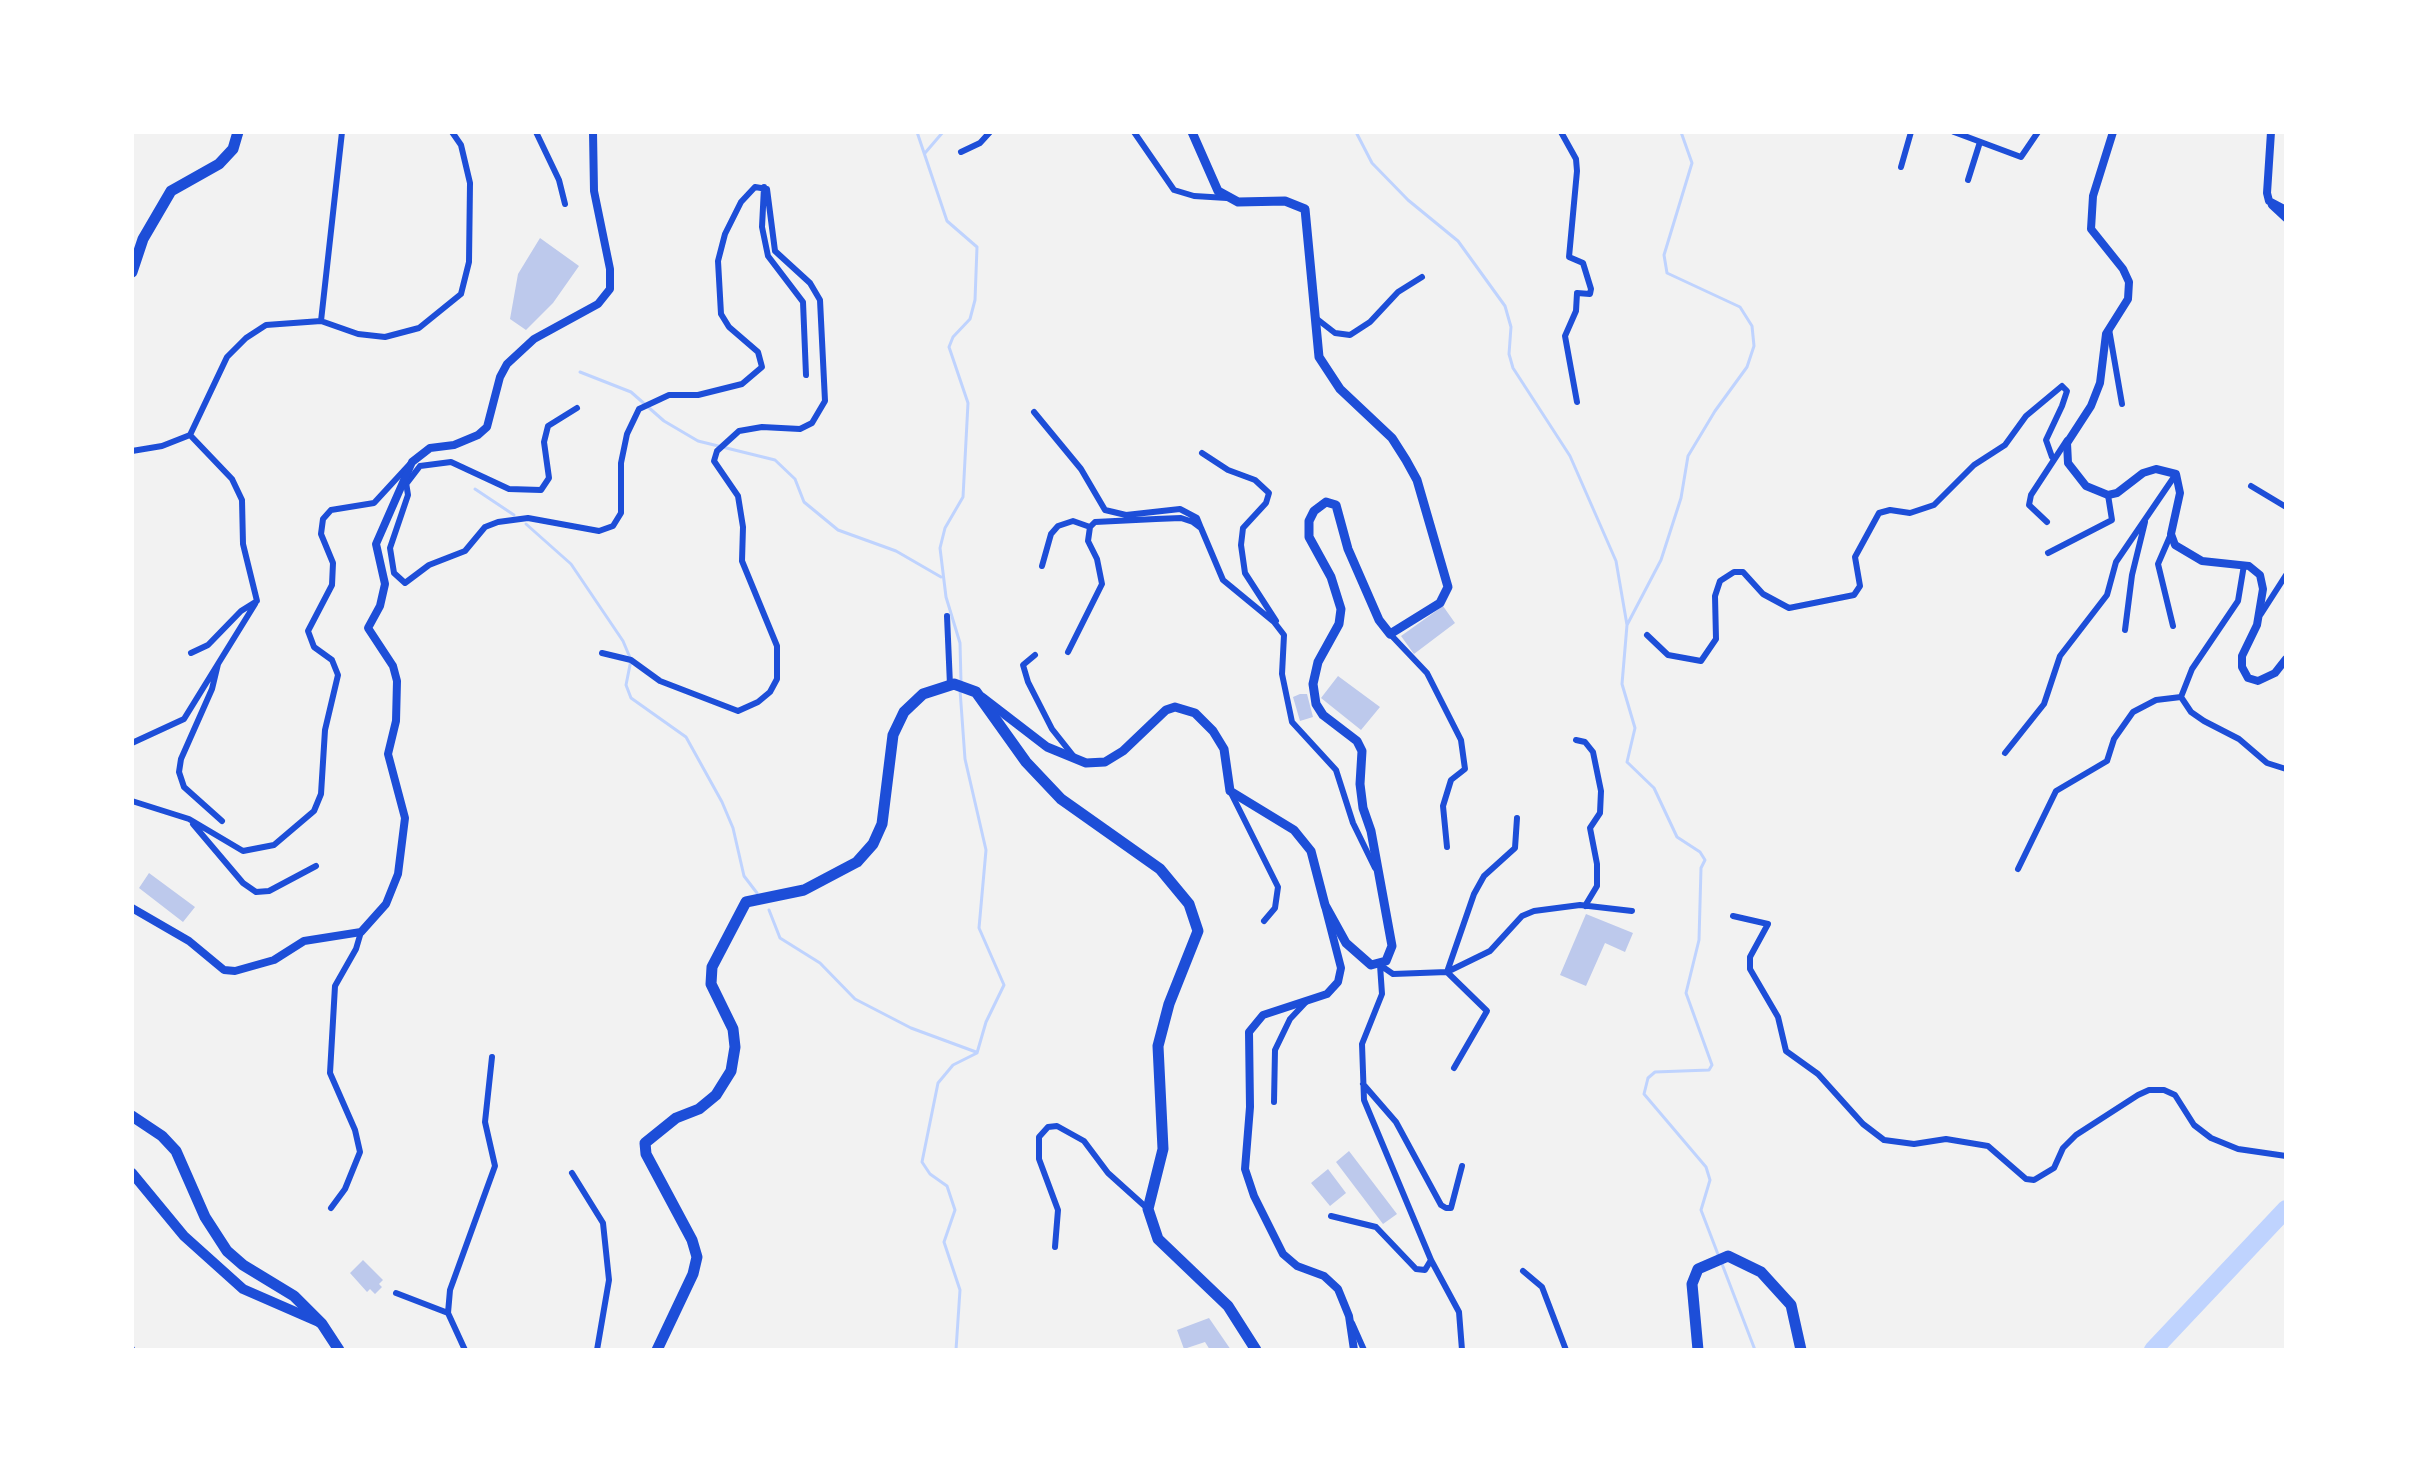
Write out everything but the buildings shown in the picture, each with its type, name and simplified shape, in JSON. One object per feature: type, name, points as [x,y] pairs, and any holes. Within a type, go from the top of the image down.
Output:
[{"type":"highway","points":[[132,272],[143,239],[171,191],[219,164],[233,149],[238,132]]},
{"type":"highway","points":[[657,1350],[693,1274],[697,1257],[692,1240],[646,1154],[645,1143],[676,1118],[699,1109],[716,1095],[731,1071],[735,1047],[733,1029],[711,984],[712,967],[746,902],[804,890],[837,876],[865,853],[882,824],[893,735],[904,712],[923,694],[950,685],[963,685],[976,692],[1026,762],[1061,799],[1160,869],[1180,889],[1196,922],[1198,931],[1193,948],[1169,1004],[1158,1046],[1163,1149],[1148,1209],[1158,1239],[1228,1306],[1256,1350]]},
{"type":"highway","points":[[132,1116],[162,1136],[176,1151],[205,1217],[227,1251],[243,1265],[294,1296],[322,1324],[339,1350]]},
{"type":"highway","points":[[1698,1350],[1692,1284],[1698,1269],[1728,1256],[1761,1272],[1791,1305],[1801,1350]]},
{"type":"main road","points":[[976,692],[1047,747],[1078,761],[1105,762],[1123,751],[1158,714],[1175,707],[1184,708],[1204,721],[1224,749],[1230,791],[1294,830],[1311,851],[1325,905],[1346,943],[1365,961],[1380,965],[1392,946],[1360,784],[1362,751],[1357,741],[1323,715],[1316,704],[1313,684],[1318,662],[1339,624],[1341,609],[1331,577],[1309,537],[1309,521],[1314,511],[1326,502],[1336,505],[1348,549],[1379,620],[1390,634],[1440,603],[1448,587],[1417,480],[1392,438],[1340,389],[1319,357],[1305,209],[1285,201],[1254,205],[1218,191],[1209,178],[1192,132]]},
{"type":"main road","points":[[132,1173],[184,1236],[234,1282],[263,1301],[322,1324]]},
{"type":"street","points":[[321,321],[342,132]]},
{"type":"street","points":[[132,451],[162,446],[190,435],[227,357],[246,338],[266,325],[321,321],[372,337],[395,336],[419,328],[461,294],[469,262],[470,183],[461,145],[452,132]]},
{"type":"street","points":[[536,132],[551,160],[565,204]]},
{"type":"street","points":[[132,801],[189,819],[243,851],[274,845],[314,811],[321,794],[325,730],[338,675],[332,660],[314,647],[308,631],[332,585],[333,563],[321,534],[323,519],[331,510],[374,503],[412,462],[430,448],[454,445],[478,435],[487,427],[500,377],[507,364],[534,339],[598,304],[610,289],[610,269],[594,191],[593,132]]},
{"type":"street","points":[[961,152],[980,143],[990,132]]},
{"type":"street","points":[[1134,132],[1174,190],[1194,196],[1231,198]]},
{"type":"street","points":[[1561,132],[1576,159],[1577,171],[1569,257],[1583,263],[1591,289],[1590,294],[1577,293],[1576,311],[1565,336],[1577,402]]},
{"type":"street","points":[[1901,167],[1911,132]]},
{"type":"street","points":[[1954,132],[2021,157],[2038,132]]},
{"type":"street","points":[[2047,522],[2029,505],[2052,457],[2072,434],[2096,394],[2102,345],[2128,299],[2129,282],[2117,259],[2091,229],[2093,196],[2113,132]]},
{"type":"street","points":[[2271,132],[2269,201],[2286,218]]},
{"type":"street","points":[[1968,180],[1980,142]]},
{"type":"street","points":[[577,408],[548,426],[544,442],[549,478],[541,490],[509,489],[451,462],[420,466],[406,480],[403,513],[390,548],[394,573],[405,583],[429,565],[465,551],[485,527],[498,522],[528,518],[599,531],[613,526],[621,513],[621,463],[627,434],[639,409],[669,395],[710,393],[742,384],[762,367],[758,352],[724,321],[718,283],[720,248],[732,218],[748,192],[755,187],[764,187]]},
{"type":"street","points":[[764,187],[762,227],[768,256],[803,302],[806,375]]},
{"type":"street","points":[[602,653],[631,660],[660,681],[738,711],[758,702],[770,692],[777,679],[777,646],[742,561],[743,527],[738,496],[714,461],[717,451],[739,431],[762,427],[800,429],[812,423],[825,401],[826,376],[818,294],[775,251],[771,198],[764,187]]},
{"type":"street","points":[[2269,201],[2286,210]]},
{"type":"street","points":[[1317,319],[1335,333],[1350,335],[1370,322],[1398,292],[1422,277]]},
{"type":"street","points":[[2109,329],[2122,404]]},
{"type":"street","points":[[1647,635],[1668,655],[1701,661],[1716,639],[1715,596],[1720,581],[1734,572],[1743,572],[1763,594],[1789,608],[1854,595],[1860,586],[1855,557],[1879,513],[1890,510],[1910,513],[1934,505],[1974,465],[2005,445],[2026,416],[2062,386],[2067,391],[2046,440],[2052,457]]},
{"type":"street","points":[[1034,412],[1081,469],[1105,510],[1126,515],[1180,509],[1197,518],[1223,580],[1280,628]]},
{"type":"street","points":[[2072,434],[2065,454],[2072,473],[2086,486],[2108,495],[2117,493],[2143,473],[2156,469],[2176,474]]},
{"type":"street","points":[[132,743],[184,719],[257,601],[243,544],[242,500],[232,479],[190,435]]},
{"type":"street","points":[[1202,453],[1228,470],[1255,480],[1269,493],[1266,503],[1243,528],[1242,561],[1250,584],[1280,628],[1285,641],[1284,693],[1292,722],[1336,770],[1353,823],[1379,875]]},
{"type":"street","points":[[331,1208],[350,1178],[360,1152],[355,1130],[330,1073],[335,986],[356,949],[361,932],[386,904],[405,841],[405,818],[388,754],[396,721],[397,681],[393,666],[368,628],[380,606],[385,584],[376,544],[412,462]]},
{"type":"street","points":[[2005,753],[2044,704],[2060,656],[2107,595],[2116,562],[2176,474]]},
{"type":"street","points":[[2173,626],[2158,564],[2171,534],[2180,493],[2176,474]]},
{"type":"street","points":[[2251,486],[2286,507]]},
{"type":"street","points":[[2048,553],[2112,520],[2108,495]]},
{"type":"street","points":[[2125,630],[2132,575],[2147,514]]},
{"type":"street","points":[[1068,652],[1102,584],[1097,559],[1088,541],[1090,527],[1095,522],[1181,518],[1201,528]]},
{"type":"street","points":[[1042,566],[1051,534],[1058,526],[1073,521],[1090,527]]},
{"type":"street","points":[[2171,534],[2175,545],[2193,557],[2244,565],[2260,575],[2263,589],[2258,617]]},
{"type":"street","points":[[2181,697],[2192,669],[2238,601],[2244,565]]},
{"type":"street","points":[[2286,575],[2258,617],[2242,656],[2242,667],[2248,678],[2267,679],[2286,659]]},
{"type":"street","points":[[191,653],[208,645],[241,611],[257,601]]},
{"type":"street","points":[[947,616],[950,685]]},
{"type":"street","points":[[1390,634],[1427,673],[1461,740],[1465,769],[1451,780],[1443,806],[1447,847]]},
{"type":"street","points":[[1035,655],[1023,665],[1028,682],[1052,729],[1078,761]]},
{"type":"street","points":[[220,657],[212,689],[181,759],[179,772],[184,787],[222,821]]},
{"type":"street","points":[[2181,697],[2191,712],[2239,739],[2267,763],[2285,771]]},
{"type":"street","points":[[2018,869],[2056,791],[2107,761],[2114,739],[2133,712],[2156,700],[2181,697]]},
{"type":"street","points":[[1576,740],[1585,742],[1593,752],[1601,791],[1600,813],[1590,828],[1597,864],[1597,886],[1585,906]]},
{"type":"street","points":[[1230,791],[1278,887],[1275,908],[1264,921]]},
{"type":"street","points":[[1447,972],[1474,894],[1484,876],[1515,848],[1517,818]]},
{"type":"street","points":[[189,819],[243,883],[256,892],[269,891],[316,866]]},
{"type":"street","points":[[1325,905],[1340,976],[1327,994],[1263,1015],[1249,1032],[1250,1107],[1245,1169],[1254,1196],[1283,1254],[1297,1266],[1317,1272],[1338,1289],[1364,1350]]},
{"type":"street","points":[[1380,965],[1393,974],[1447,972],[1490,951],[1522,916],[1555,906],[1632,911]]},
{"type":"street","points":[[132,908],[189,941],[224,970],[235,971],[274,960],[304,941],[361,932]]},
{"type":"street","points":[[1733,916],[1768,924],[1750,957],[1750,969],[1778,1017],[1786,1051],[1818,1074],[1863,1124],[1884,1140],[1914,1144],[1946,1139],[1988,1146],[2026,1179],[2034,1180],[2054,1168],[2063,1148],[2076,1135],[2138,1095],[2164,1090],[2175,1095],[2194,1125],[2211,1138],[2238,1149],[2286,1156]]},
{"type":"street","points":[[1380,965],[1382,994],[1362,1044],[1363,1084],[1370,1121],[1431,1260],[1459,1312],[1462,1350]]},
{"type":"street","points":[[1447,972],[1487,1011],[1454,1068]]},
{"type":"street","points":[[1274,1102],[1275,1050],[1290,1019],[1309,1000]]},
{"type":"street","points":[[465,1350],[448,1313],[450,1290],[495,1166],[485,1122],[492,1057]]},
{"type":"street","points":[[1363,1084],[1396,1122],[1441,1205],[1446,1208],[1451,1208],[1462,1166]]},
{"type":"street","points":[[1055,1247],[1058,1210],[1039,1159],[1039,1137],[1048,1127],[1057,1126],[1084,1141],[1108,1173],[1148,1209]]},
{"type":"street","points":[[572,1173],[603,1223],[609,1280],[597,1350]]},
{"type":"street","points":[[1331,1216],[1376,1227],[1416,1269],[1425,1270],[1431,1260]]},
{"type":"street","points":[[1523,1271],[1542,1287],[1566,1350]]},
{"type":"street","points":[[396,1293],[448,1313]]},
{"type":"street","points":[[1349,1316],[1354,1350]]},
{"type":"waterway","points":[[917,132],[947,221],[977,247],[975,300],[970,319],[953,337],[949,347],[968,403],[963,497],[945,528],[940,548],[946,597],[960,643],[961,682]]},
{"type":"waterway","points":[[925,153],[943,132]]},
{"type":"waterway","points":[[1356,132],[1372,163],[1408,200],[1458,241],[1505,306],[1511,327],[1509,354],[1513,368],[1570,456],[1616,561],[1627,625],[1622,684],[1635,728],[1627,762],[1654,788],[1677,837],[1700,852],[1705,860],[1701,868],[1699,940],[1686,993],[1712,1065],[1709,1070],[1655,1072],[1648,1078],[1644,1094],[1706,1167],[1710,1180],[1701,1210],[1719,1257]]},
{"type":"waterway","points":[[1627,625],[1661,560],[1681,498],[1688,456],[1747,367],[1754,346],[1752,326],[1740,307],[1667,273],[1664,255],[1692,163],[1681,132]]},
{"type":"waterway","points":[[580,372],[631,392],[664,421],[698,441],[775,460],[795,479],[804,502],[838,530],[896,551],[941,577]]},
{"type":"waterway","points":[[475,489],[514,515]]},
{"type":"waterway","points":[[526,524],[571,564],[623,641],[631,660],[626,685],[631,698],[686,737],[722,802],[733,828],[744,876],[757,893]]},
{"type":"waterway","points":[[956,1350],[960,1290],[944,1242],[955,1210],[947,1186],[930,1174],[922,1162],[938,1083],[953,1065],[977,1053],[986,1022],[1004,985],[979,928],[986,850],[965,759],[960,690]]},
{"type":"waterway","points":[[769,910],[780,938],[820,963],[855,999],[911,1028],[976,1052]]},
{"type":"waterway","points":[[2153,1350],[2286,1209]]},
{"type":"waterway","points":[[1722,1264],[1755,1350]]}]
